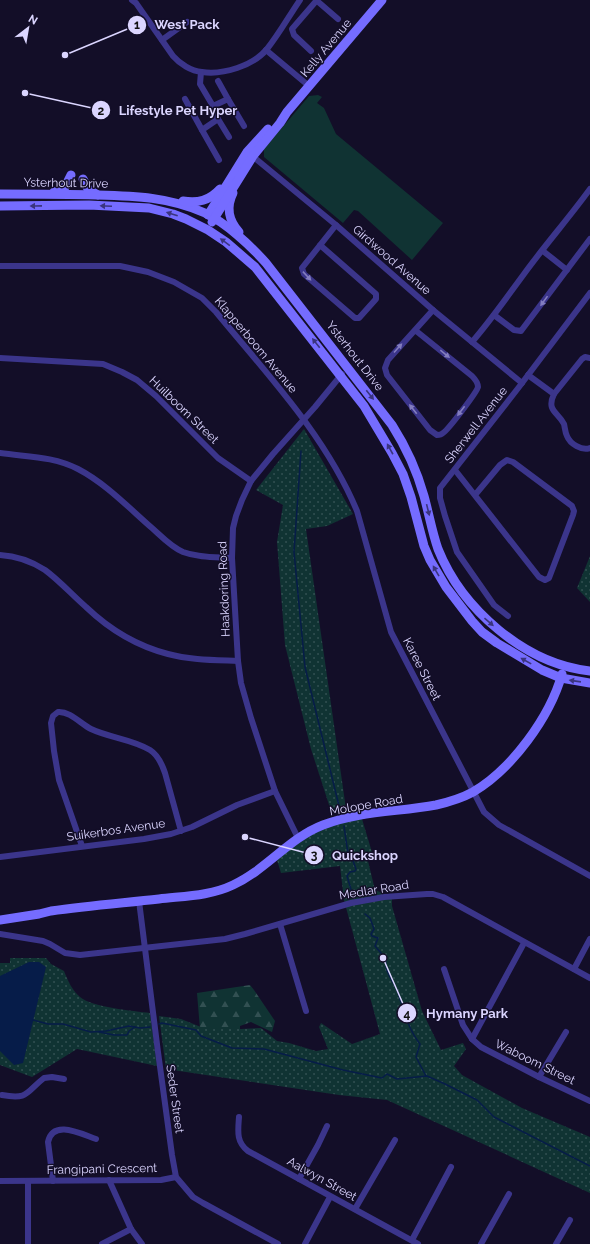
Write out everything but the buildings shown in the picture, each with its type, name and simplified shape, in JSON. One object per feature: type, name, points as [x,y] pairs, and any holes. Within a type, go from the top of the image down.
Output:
[{"type":"main road","name":"Kelly Avenue","points":[[205,228],[238,171],[250,154],[280,123],[287,112],[382,0]]},
{"type":"main road","points":[[161,199],[194,202],[204,201],[215,194],[238,171]]},
{"type":"main road","points":[[238,171],[228,210],[230,220],[249,246]]},
{"type":"main road","points":[[47,194],[64,189],[71,175]]},
{"type":"main road","points":[[83,179],[88,189],[98,195]]},
{"type":"main road","name":"Ysterhout Drive","points":[[0,194],[98,195],[149,197],[161,199],[180,204],[211,216],[249,246],[266,263],[386,415],[405,445],[424,496],[439,550],[450,573],[480,614],[496,628],[522,646],[544,658],[564,666],[590,670]]},
{"type":"main road","name":"Ysterhout Drive","points":[[0,206],[89,205],[139,207],[173,214],[205,228],[226,242],[255,267],[364,406],[392,452],[403,474],[412,497],[424,546],[430,560],[437,573],[460,606],[482,632],[528,662],[561,678],[590,683]]},
{"type":"main road","name":"Molope Road","points":[[0,920],[51,911],[194,895],[223,889],[241,882],[298,838],[319,827],[344,818],[436,804],[458,799],[474,791],[490,780],[518,752],[541,721],[550,705],[561,678],[564,666]]},
{"type":"main road","name":"Molope Road","points":[[0,914],[33,910],[51,911]]},
{"type":"street","points":[[135,1],[173,56],[179,62],[186,67],[201,72],[214,72],[232,69],[252,61],[266,50],[300,0]]},
{"type":"street","points":[[312,51],[294,35],[292,29],[316,0],[338,20]]},
{"type":"street","points":[[162,40],[188,22]]},
{"type":"street","points":[[266,50],[309,86]]},
{"type":"street","points":[[201,72],[200,84],[229,137]]},
{"type":"street","points":[[218,81],[244,126]]},
{"type":"street","points":[[185,99],[219,160]]},
{"type":"street","points":[[213,106],[228,99]]},
{"type":"street","points":[[202,130],[218,119]]},
{"type":"street","name":"Girdwood Avenue","points":[[250,154],[433,310],[522,383]]},
{"type":"street","points":[[472,342],[590,190]]},
{"type":"street","points":[[320,245],[376,294],[376,299],[359,318],[355,318],[304,274],[302,268],[320,245],[336,226]]},
{"type":"street","points":[[494,315],[514,330],[521,331],[590,239]]},
{"type":"street","points":[[543,251],[567,270]]},
{"type":"street","name":"Klapperboom Avenue","points":[[0,266],[120,266],[148,272],[174,282],[202,298],[216,312],[304,419]]},
{"type":"street","name":"Sherwell Avenue","points":[[508,616],[494,605],[457,552],[443,510],[440,498],[440,488],[589,296]]},
{"type":"street","points":[[415,330],[472,376],[478,385],[476,393],[448,429],[440,435],[437,435],[430,430],[385,371],[385,365],[388,360],[415,330],[433,310]]},
{"type":"street","points":[[590,358],[585,357],[582,359],[554,394],[552,399],[554,412],[563,422],[568,439],[582,449],[590,448]]},
{"type":"street","name":"Huilboom Street","points":[[0,358],[103,364],[122,372],[137,380],[156,396],[218,458],[251,481]]},
{"type":"street","name":"Haakdoring Road","points":[[298,838],[275,791],[245,700],[238,662],[232,558],[233,528],[242,500],[251,481],[272,454],[348,367]]},
{"type":"street","points":[[528,375],[554,394]]},
{"type":"street","name":"Karee Street","points":[[304,419],[321,444],[351,497],[357,511],[391,632],[474,791],[479,805],[493,821],[590,876]]},
{"type":"street","points":[[0,453],[42,457],[66,464],[91,477],[106,488],[163,538],[182,551],[200,556],[232,558]]},
{"type":"street","points":[[455,470],[539,577],[545,580],[549,578],[573,515],[574,511],[572,506],[513,462],[506,460],[475,495]]},
{"type":"street","points":[[0,554],[18,557],[37,564],[96,616],[117,632],[131,640],[168,654],[198,659],[238,662]]},
{"type":"street","points":[[82,846],[57,770],[51,723],[53,716],[58,712],[66,713],[97,732],[138,744],[155,754],[163,769],[181,831]]},
{"type":"street","name":"Suikerbos Avenue","points":[[0,857],[161,836],[181,831],[237,805],[275,791]]},
{"type":"street","name":"Medlar Road","points":[[0,934],[47,942],[61,952],[72,955],[230,938],[351,903],[384,897],[433,894],[443,897],[590,978]]},
{"type":"street","name":"Seder Street","points":[[139,901],[146,947],[162,1087],[176,1177]]},
{"type":"street","points":[[280,924],[306,1011]]},
{"type":"street","points":[[574,969],[590,939]]},
{"type":"street","points":[[444,969],[458,1014],[466,1032],[472,1039],[524,943]]},
{"type":"street","points":[[538,1077],[566,1032]]},
{"type":"street","name":"Waboom Street","points":[[472,1039],[481,1047],[538,1077],[590,1101]]},
{"type":"street","points":[[1,1096],[23,1096],[47,1077],[64,1079]]},
{"type":"street","name":"Aalwyn Street","points":[[239,1117],[239,1140],[244,1148],[330,1197],[418,1244]]},
{"type":"street","points":[[299,1179],[327,1126]]},
{"type":"street","points":[[53,1181],[48,1142],[49,1138],[54,1132],[61,1129],[96,1139]]},
{"type":"street","points":[[355,1209],[395,1140]]},
{"type":"street","points":[[412,1240],[451,1167]]},
{"type":"street","points":[[176,1177],[190,1193],[203,1203],[278,1244]]},
{"type":"street","name":"Frangipani Crescent","points":[[0,1181],[161,1180],[176,1177]]},
{"type":"street","points":[[109,1180],[131,1229],[142,1244]]},
{"type":"street","points":[[28,1181],[28,1244]]},
{"type":"street","points":[[481,1244],[509,1194]]},
{"type":"street","points":[[305,1244],[330,1197]]},
{"type":"street","points":[[556,1244],[570,1220]]},
{"type":"street","points":[[102,1244],[131,1229]]},
{"type":"green space","points":[[318,95],[322,97],[317,103],[324,108],[336,134],[443,223],[412,260],[358,211],[354,210],[343,223],[264,157],[264,149],[309,96]]},
{"type":"green space","points":[[304,429],[353,514],[327,526],[306,529],[346,809],[331,811],[311,749],[285,645],[277,542],[283,505],[256,490]]},
{"type":"green space","points":[[590,556],[590,602],[577,588]]},
{"type":"green space","points":[[362,819],[374,859],[368,861],[375,890],[392,897],[392,906],[422,1011],[441,1050],[463,1043],[466,1049],[454,1066],[462,1075],[522,1108],[590,1137],[590,1193],[387,1100],[339,1095],[166,1069],[159,1016],[181,1019],[201,1027],[241,1029],[261,1028],[277,1041],[316,1051],[328,1049],[319,1027],[321,1023],[352,1044],[380,1034],[344,900],[340,866],[281,873],[277,860],[297,844],[316,832],[337,824]]},
{"type":"green space","points":[[10,958],[46,958],[51,964],[64,971],[69,982],[80,997],[103,1006],[150,1013],[157,1066],[77,1049],[32,1077],[0,1065],[0,963],[10,963]]},
{"type":"green space","points":[[250,985],[275,1021],[272,1032],[251,1022],[240,1026],[240,1033],[200,1029],[197,993]]},
{"type":"water","points":[[29,962],[39,962],[46,967],[23,1063],[14,1065],[0,1051],[0,976]]},
{"type":"waterway","points":[[301,451],[294,552],[305,667],[340,810]]},
{"type":"waterway","points":[[344,826],[348,854],[352,858],[356,869],[355,871],[350,872],[347,876],[353,896]]},
{"type":"waterway","points":[[365,914],[370,918],[374,929],[371,934],[372,936],[378,938],[375,946],[386,959],[386,969],[396,989],[409,1026],[420,1044],[416,1057],[426,1076]]},
{"type":"waterway","points":[[33,1020],[48,1024],[63,1024],[91,1032],[106,1031],[129,1026],[140,1028],[150,1027]]},
{"type":"waterway","points":[[159,1024],[162,1023],[196,1030],[201,1036],[232,1048],[264,1049],[343,1070],[382,1078],[387,1074],[397,1079],[427,1076],[477,1100],[494,1117],[590,1166]]},
{"type":"waterway","points":[[99,1032],[114,1035],[127,1035],[129,1031],[135,1027]]},
{"type":"place","name":"West Pack","points":[[65,55]]},
{"type":"place","name":"Lifestyle Pet Hyper","points":[[25,93]]},
{"type":"place","name":"Quickshop","points":[[245,837]]},
{"type":"place","name":"Hymany Park","points":[[383,958]]}]
